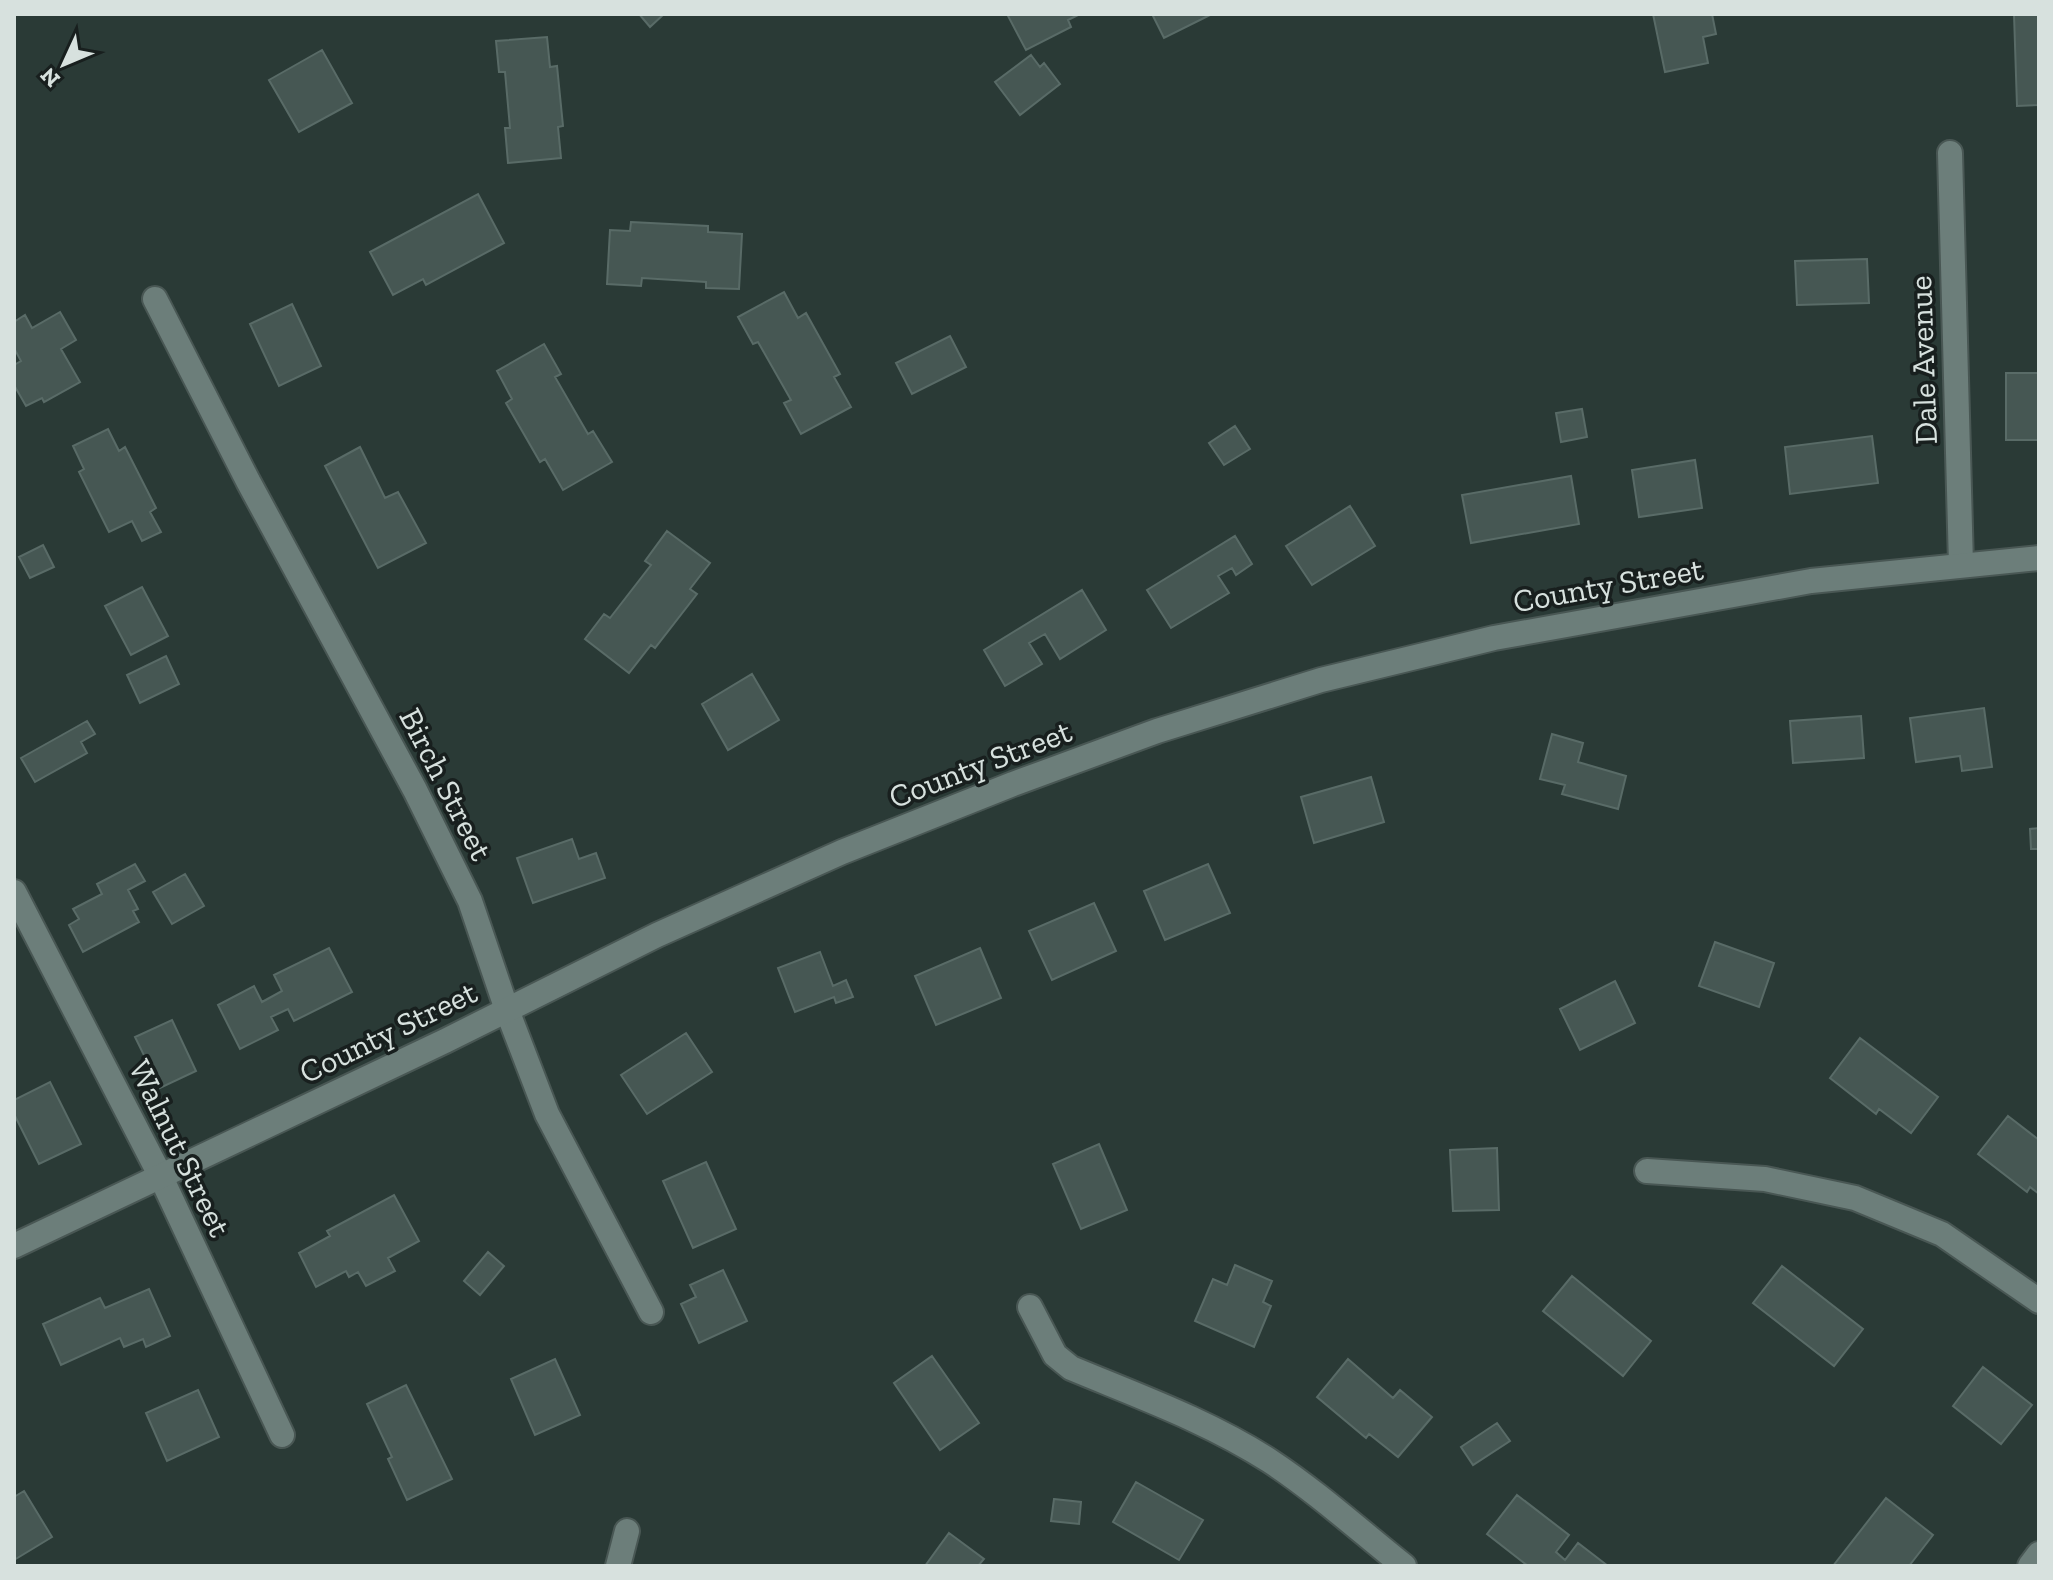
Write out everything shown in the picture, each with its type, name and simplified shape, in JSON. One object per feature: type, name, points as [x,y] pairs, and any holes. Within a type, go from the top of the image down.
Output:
[{"type":"street","name":"Dale Avenue","points":[[1950,153],[1961,565]]},
{"type":"street","name":"Birch Street","points":[[155,299],[248,481],[415,790],[470,901],[547,1114],[651,1312]]},
{"type":"street","name":"County Street","points":[[14,1246],[657,935],[856,845],[1157,731],[1321,680],[1494,638],[1811,581],[2039,558]]},
{"type":"street","name":"Walnut Street","points":[[14,892],[160,1175],[282,1435]]},
{"type":"street","points":[[1647,1171],[1765,1179],[1855,1198],[1942,1234],[2039,1301]]},
{"type":"street","points":[[1030,1307],[1055,1355],[1071,1368],[1221,1433],[1270,1461],[1404,1566]]},
{"type":"street","points":[[618,1566],[627,1531]]},
{"type":"street","points":[[2030,1566],[2039,1554]]},
{"type":"building","points":[[639,14],[664,14],[650,27]]},
{"type":"building","points":[[1007,14],[1080,14],[1068,20],[1071,27],[1026,50]]},
{"type":"building","points":[[1152,14],[1212,14],[1164,38]]},
{"type":"building","points":[[1653,14],[1712,14],[1716,34],[1703,37],[1708,63],[1665,72]]},
{"type":"building","points":[[2014,14],[2039,14],[2039,105],[2017,106]]},
{"type":"building","points":[[547,37],[550,67],[557,66],[563,126],[558,127],[561,158],[508,163],[505,128],[510,128],[505,72],[499,72],[496,41]]},
{"type":"building","points":[[322,50],[352,103],[299,132],[269,80]]},
{"type":"building","points":[[1031,55],[1040,67],[1044,63],[1060,84],[1020,115],[995,82]]},
{"type":"building","points":[[478,194],[504,243],[426,285],[423,279],[393,295],[370,252]]},
{"type":"building","points":[[631,222],[708,226],[708,232],[742,234],[739,289],[706,288],[706,282],[642,278],[641,286],[607,284],[610,230],[630,231]]},
{"type":"building","points":[[1867,259],[1869,303],[1797,305],[1795,261]]},
{"type":"building","points":[[784,292],[798,318],[806,313],[840,374],[834,377],[851,407],[801,434],[784,403],[791,400],[758,342],[753,344],[738,317]]},
{"type":"building","points":[[292,304],[321,366],[279,386],[250,324]]},
{"type":"building","points":[[60,312],[76,340],[61,349],[80,382],[44,402],[42,398],[26,406],[14,385],[14,365],[21,361],[14,348],[14,322],[25,315],[32,328]]},
{"type":"building","points":[[950,336],[966,367],[912,394],[896,363]]},
{"type":"building","points":[[544,344],[561,374],[555,377],[588,434],[593,431],[612,462],[563,490],[545,459],[540,462],[506,403],[512,399],[497,371]]},
{"type":"building","points":[[2006,373],[2039,373],[2039,440],[2006,440]]},
{"type":"building","points":[[1582,409],[1587,437],[1561,442],[1556,413]]},
{"type":"building","points":[[1235,426],[1250,449],[1224,465],[1209,443]]},
{"type":"building","points":[[108,429],[119,451],[125,447],[156,508],[150,512],[161,532],[142,541],[132,521],[109,532],[79,472],[84,469],[73,446]]},
{"type":"building","points":[[1872,436],[1878,483],[1790,494],[1785,447]]},
{"type":"building","points":[[360,447],[385,498],[398,492],[426,543],[378,568],[325,466]]},
{"type":"building","points":[[1695,460],[1702,508],[1639,517],[1632,470]]},
{"type":"building","points":[[1571,476],[1579,524],[1471,543],[1462,495]]},
{"type":"building","points":[[1350,506],[1375,546],[1312,585],[1286,546]]},
{"type":"building","points":[[667,531],[710,563],[690,589],[697,594],[655,648],[651,645],[629,673],[585,639],[604,614],[610,618],[651,565],[645,561]]},
{"type":"building","points":[[1235,536],[1252,564],[1236,575],[1232,568],[1218,576],[1229,593],[1171,628],[1147,590]]},
{"type":"building","points":[[43,545],[54,567],[30,578],[19,557]]},
{"type":"building","points":[[142,587],[168,636],[131,655],[105,606]]},
{"type":"building","points":[[1082,590],[1106,630],[1060,659],[1045,634],[1029,643],[1042,664],[1005,686],[984,650]]},
{"type":"building","points":[[166,656],[179,684],[140,703],[127,675]]},
{"type":"building","points":[[752,674],[779,720],[728,750],[702,704]]},
{"type":"building","points":[[1984,708],[1992,767],[1962,771],[1960,756],[1916,762],[1910,718]]},
{"type":"building","points":[[1861,716],[1864,758],[1793,763],[1790,721]]},
{"type":"building","points":[[87,721],[95,734],[81,742],[87,753],[35,782],[21,758]]},
{"type":"building","points":[[1552,734],[1583,743],[1578,762],[1626,776],[1618,809],[1562,794],[1565,785],[1540,779]]},
{"type":"building","points":[[1371,777],[1384,822],[1314,843],[1301,797]]},
{"type":"building","points":[[2039,828],[2039,849],[2031,849],[2030,829]]},
{"type":"building","points":[[572,839],[579,859],[596,853],[605,878],[533,903],[517,858]]},
{"type":"building","points":[[135,864],[145,881],[128,890],[138,909],[133,911],[139,922],[83,952],[69,925],[79,919],[73,909],[102,894],[97,884]]},
{"type":"building","points":[[1208,864],[1230,913],[1165,940],[1144,891]]},
{"type":"building","points":[[185,874],[204,906],[172,924],[153,892]]},
{"type":"building","points":[[1094,903],[1116,951],[1052,980],[1029,931]]},
{"type":"building","points":[[1715,942],[1774,963],[1759,1007],[1699,986]]},
{"type":"building","points":[[329,948],[352,992],[294,1021],[288,1009],[271,1017],[278,1030],[240,1049],[218,1005],[254,986],[262,1002],[282,991],[274,975]]},
{"type":"building","points":[[980,948],[1001,998],[936,1025],[915,976]]},
{"type":"building","points":[[820,952],[833,986],[846,980],[853,997],[836,1003],[834,997],[795,1012],[778,968]]},
{"type":"building","points":[[1615,981],[1635,1023],[1580,1050],[1560,1009]]},
{"type":"building","points":[[172,1020],[196,1071],[160,1088],[135,1037]]},
{"type":"building","points":[[686,1033],[712,1072],[647,1114],[621,1075]]},
{"type":"building","points":[[1860,1038],[1938,1097],[1911,1133],[1879,1109],[1876,1114],[1830,1078]]},
{"type":"building","points":[[50,1082],[81,1144],[39,1164],[14,1114],[14,1100]]},
{"type":"building","points":[[2008,1116],[2039,1140],[2039,1194],[2030,1187],[2027,1192],[1978,1154]]},
{"type":"building","points":[[1099,1144],[1127,1210],[1081,1229],[1053,1164]]},
{"type":"building","points":[[1497,1148],[1499,1210],[1453,1211],[1450,1150]]},
{"type":"building","points":[[706,1162],[736,1229],[693,1248],[663,1181]]},
{"type":"building","points":[[394,1195],[419,1241],[388,1258],[395,1271],[366,1286],[358,1272],[349,1277],[346,1271],[316,1287],[299,1253],[330,1236],[327,1231]]},
{"type":"building","points":[[488,1252],[504,1266],[480,1295],[464,1281]]},
{"type":"building","points":[[1235,1265],[1272,1281],[1263,1302],[1271,1306],[1254,1347],[1195,1321],[1213,1279],[1227,1285]]},
{"type":"building","points":[[1782,1266],[1863,1329],[1834,1366],[1753,1303]]},
{"type":"building","points":[[723,1270],[747,1321],[699,1343],[681,1304],[696,1297],[690,1285]]},
{"type":"building","points":[[1572,1276],[1651,1341],[1623,1376],[1543,1311]]},
{"type":"building","points":[[149,1289],[170,1336],[146,1347],[143,1339],[124,1347],[120,1338],[61,1365],[43,1324],[100,1298],[105,1308]]},
{"type":"building","points":[[932,1356],[979,1423],[940,1450],[894,1383]]},
{"type":"building","points":[[555,1359],[580,1415],[535,1435],[511,1379]]},
{"type":"building","points":[[1348,1359],[1393,1398],[1400,1390],[1432,1417],[1398,1457],[1369,1434],[1366,1438],[1317,1397]]},
{"type":"building","points":[[1983,1367],[2032,1405],[2001,1444],[1953,1406]]},
{"type":"building","points":[[406,1385],[452,1479],[407,1500],[388,1459],[392,1457],[367,1404]]},
{"type":"building","points":[[198,1390],[219,1437],[167,1461],[146,1413]]},
{"type":"building","points":[[1497,1423],[1510,1441],[1473,1465],[1461,1447]]},
{"type":"building","points":[[1136,1482],[1203,1520],[1179,1560],[1113,1522]]},
{"type":"building","points":[[24,1491],[52,1537],[14,1560],[14,1497]]},
{"type":"building","points":[[1517,1495],[1569,1535],[1556,1552],[1565,1560],[1578,1543],[1608,1566],[1528,1566],[1487,1534]]},
{"type":"building","points":[[1886,1498],[1933,1535],[1909,1566],[1833,1566]]},
{"type":"building","points":[[1054,1499],[1081,1502],[1079,1524],[1051,1521]]},
{"type":"building","points":[[949,1533],[984,1559],[978,1566],[925,1566]]}]
